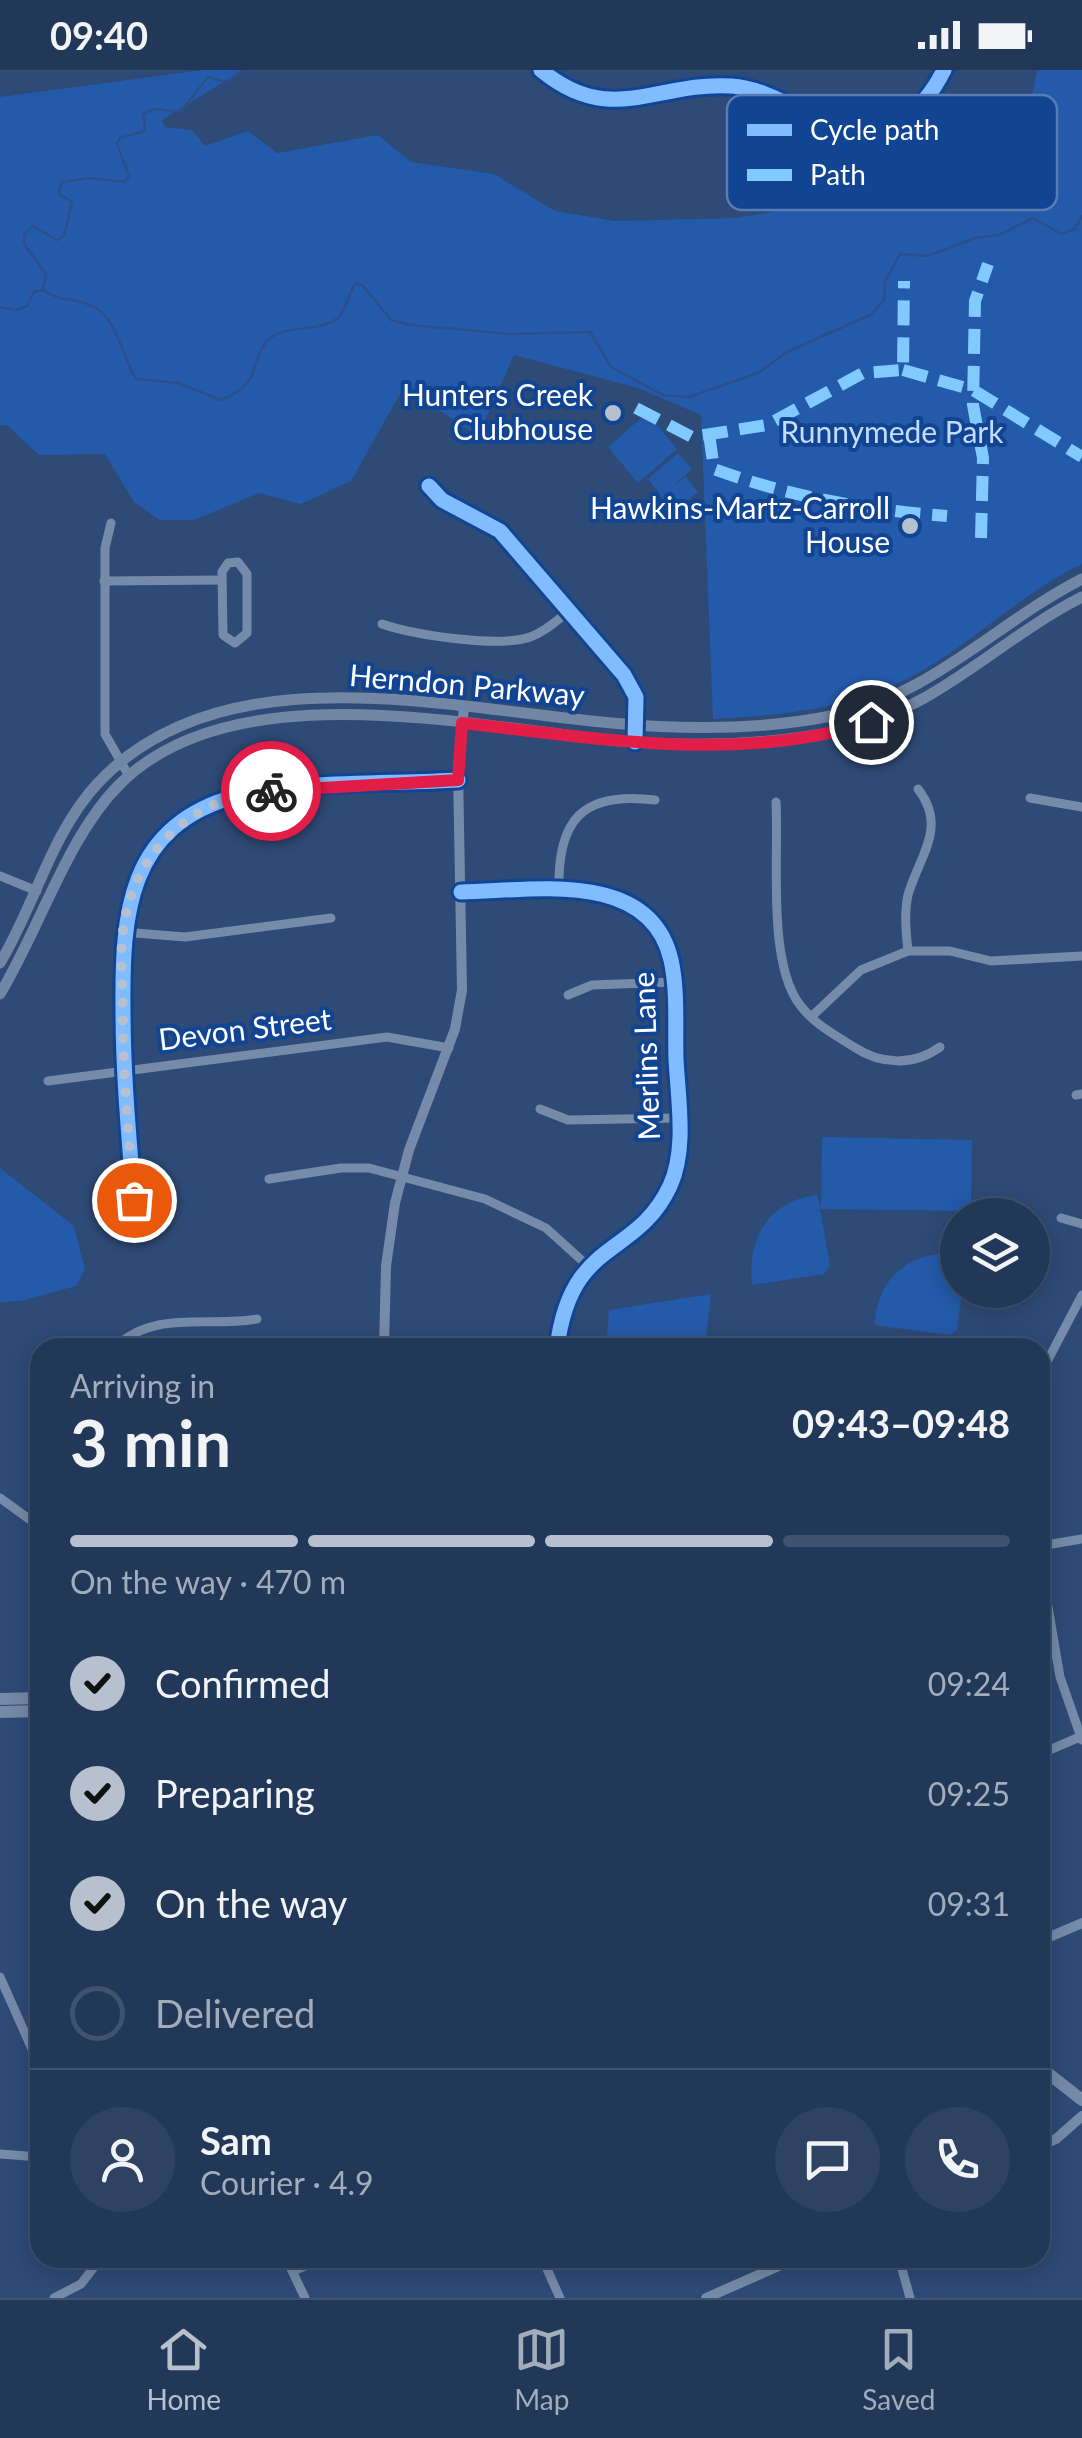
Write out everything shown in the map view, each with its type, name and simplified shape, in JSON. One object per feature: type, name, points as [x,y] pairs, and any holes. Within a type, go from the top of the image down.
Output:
[{"type":"main road","name":"Herndon Parkway","points":[[0,963],[75,813],[119,762],[174,726],[237,707],[352,699],[636,725],[782,723],[832,716],[880,702],[940,673],[1010,622],[1082,579]]},
{"type":"main road","name":"Herndon Parkway","points":[[0,994],[98,808],[129,776],[176,743],[241,722],[357,715],[635,742],[789,738],[886,717],[948,687],[1082,597]]},
{"type":"main road","points":[[0,1699],[30,1698]]},
{"type":"main road","points":[[0,1712],[30,1710]]},
{"type":"main road","points":[[1050,2076],[1082,2100]]},
{"type":"main road","points":[[1055,2080],[1082,2114]]},
{"type":"street","points":[[541,70],[581,95],[616,102],[713,86],[743,87],[760,95]]},
{"type":"street","points":[[929,95],[944,70]]},
{"type":"street","points":[[429,486],[442,500],[500,532],[624,674],[636,696],[635,742]]},
{"type":"street","points":[[111,523],[104,548],[106,734],[129,776]]},
{"type":"street","points":[[238,562],[246,569],[247,633],[241,642],[230,642],[223,634],[222,580],[228,563],[238,562]]},
{"type":"street","points":[[104,580],[222,580]]},
{"type":"street","points":[[382,624],[408,631],[517,640],[541,632],[570,611]]},
{"type":"street","points":[[384,1338],[386,1266],[401,1176],[448,1048],[462,990],[458,780],[464,707]]},
{"type":"street","points":[[134,1200],[123,1072],[123,932],[132,891],[150,857],[184,821],[218,802],[258,792],[458,780]]},
{"type":"street","points":[[908,951],[908,895],[932,828],[929,807],[918,789]]},
{"type":"street","points":[[1030,798],[1082,807]]},
{"type":"street","points":[[559,891],[559,852],[574,820],[606,799],[655,800]]},
{"type":"street","points":[[776,802],[784,969],[794,996],[811,1018],[862,1052],[888,1061],[917,1059],[940,1047]]},
{"type":"street","points":[[0,876],[37,891]]},
{"type":"street","name":"Merlins Lane","points":[[461,892],[604,893],[641,912],[666,945],[674,982],[678,1159],[663,1199],[588,1266],[564,1304],[559,1338]]},
{"type":"street","points":[[123,932],[185,937],[331,918]]},
{"type":"street","points":[[811,1018],[860,970],[908,951],[950,951],[992,961],[1082,956]]},
{"type":"street","points":[[568,996],[592,985],[674,982]]},
{"type":"street","name":"Devon Street","points":[[48,1082],[388,1036],[448,1048]]},
{"type":"street","points":[[540,1108],[568,1120],[678,1118]]},
{"type":"street","points":[[269,1179],[353,1167],[401,1176],[499,1204],[546,1228],[588,1266]]},
{"type":"street","points":[[1061,1218],[1082,1224]]},
{"type":"street","points":[[1050,1356],[1082,1295]]},
{"type":"street","points":[[127,1338],[157,1326],[202,1319],[257,1319]]},
{"type":"street","points":[[0,1498],[30,1520]]},
{"type":"street","points":[[1050,1544],[1082,1539]]},
{"type":"street","points":[[1050,1618],[1060,1676],[1082,1737],[1050,1750]]},
{"type":"street","points":[[1050,1937],[1082,1923]]},
{"type":"street","points":[[0,1978],[30,2045]]},
{"type":"street","points":[[1050,2142],[1082,2114]]},
{"type":"street","points":[[0,2154],[30,2156]]},
{"type":"street","points":[[54,2298],[81,2284],[93,2268]]},
{"type":"street","points":[[291,2268],[305,2298]]},
{"type":"street","points":[[293,2271],[300,2268]]},
{"type":"street","points":[[546,2268],[560,2298]]},
{"type":"street","points":[[706,2298],[774,2268]]},
{"type":"street","points":[[902,2268],[910,2298]]},
{"type":"green space","name":"Runnymede Park","points":[[203,70],[243,70],[162,120],[165,127],[192,130],[205,146],[248,131],[277,153],[378,135],[411,162],[494,174],[555,211],[615,221],[737,218],[782,210],[1057,210],[1057,95],[1032,95],[1037,70],[1082,70],[1082,564],[1043,586],[935,663],[882,690],[800,711],[713,719],[701,415],[638,388],[514,355],[478,436],[404,387],[351,481],[301,504],[259,493],[194,520],[160,520],[134,502],[105,454],[39,455],[8,426],[0,425],[0,97]]},
{"type":"green space","points":[[647,413],[677,449],[638,483],[608,447]]},
{"type":"green space","points":[[678,453],[692,469],[673,486],[686,477],[698,492],[673,512],[648,479]]},
{"type":"green space","points":[[822,1137],[972,1140],[971,1198],[940,1198],[940,1211],[820,1209],[830,1266],[824,1274],[752,1285],[753,1252],[764,1225],[785,1205],[800,1199],[817,1195],[821,1208]]},
{"type":"green space","points":[[0,1168],[74,1226],[85,1270],[76,1286],[21,1301],[0,1302]]},
{"type":"green space","points":[[940,1254],[940,1308],[960,1308],[957,1330],[950,1335],[874,1325],[889,1281],[899,1270],[924,1257]]},
{"type":"green space","points":[[711,1294],[706,1338],[607,1338],[609,1310]]},
{"type":"waterway","points":[[43,290],[46,274],[24,244],[24,234],[33,226],[57,240],[64,236],[72,202],[58,193],[62,182],[90,178],[124,182],[129,176],[117,144],[120,138],[145,131],[143,114],[154,109],[180,112],[208,77],[227,82],[243,70]]},
{"type":"waterway","points":[[0,307],[16,310],[27,306],[34,292],[43,290],[89,305],[109,321],[136,379],[178,383],[221,400],[245,386],[260,352],[272,337],[323,325],[339,317],[356,283],[363,286],[391,320],[411,325],[511,334],[590,332],[611,367],[663,395],[689,397],[758,373],[787,352],[872,314],[884,300],[885,282],[900,254],[928,256],[975,238],[999,235],[1033,218],[1061,234],[1075,229],[1082,216]]},
{"type":"marked path","points":[[981,538],[983,458],[973,405],[975,301],[988,264]]},
{"type":"marked path","points":[[636,408],[692,437],[767,425],[863,373],[903,370],[904,281]]},
{"type":"marked path","points":[[903,370],[973,390],[1082,457]]},
{"type":"marked path","points":[[709,434],[714,469],[829,501],[947,516]]},
{"type":"cycle path","points":[[541,70],[566,87],[612,99],[704,86],[731,86],[766,95]]},
{"type":"cycle path","points":[[928,95],[944,70]]},
{"type":"cycle path","points":[[429,486],[442,500],[500,531],[624,675],[636,697],[635,742]]},
{"type":"cycle path","points":[[134,1201],[125,1082],[123,975],[130,908],[138,878],[152,851],[173,828],[200,810],[237,796],[316,785],[458,780]]},
{"type":"cycle path","points":[[461,892],[553,889],[614,898],[639,910],[659,931],[671,960],[680,1124],[675,1172],[656,1210],[590,1267],[576,1286],[564,1312],[559,1338]]},
{"type":"way so far","points":[[134,1200],[123,1072],[123,932],[132,891],[150,857],[184,821],[238,795],[271,791]]},
{"type":"place","name":"Hunters Creek Clubhouse","points":[[613,413]]},
{"type":"place","name":"Hawkins-Martz-Carroll House","points":[[910,526]]},
{"type":"route","points":[[271,791],[458,780],[462,723],[622,741],[689,744],[804,737],[871,722]]}]
